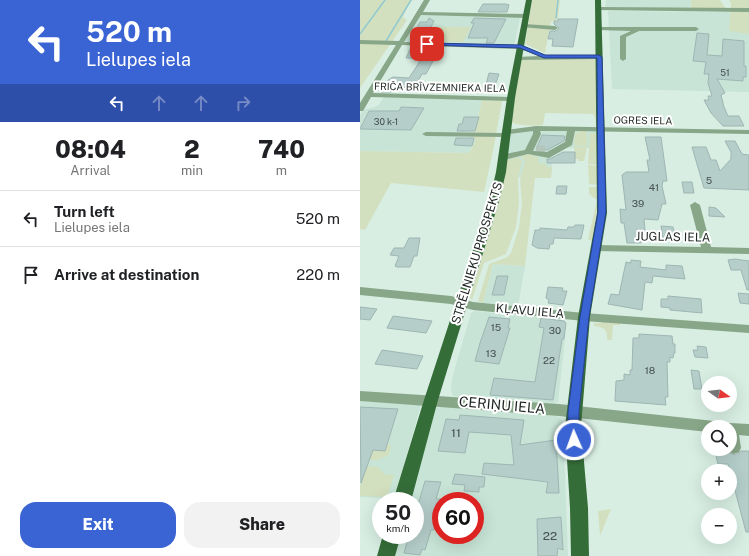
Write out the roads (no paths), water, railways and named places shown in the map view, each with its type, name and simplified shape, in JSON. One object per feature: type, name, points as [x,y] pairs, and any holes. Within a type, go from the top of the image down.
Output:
[{"type":"main road","name":"STRĒLNIEKU PROSPEKTS","points":[[405,492],[431,400],[495,198],[504,157],[511,98],[521,47],[523,25],[529,0]]},
{"type":"main road","points":[[580,556],[572,427],[584,317],[602,212],[598,0]]},
{"type":"main road","points":[[386,556],[389,544]]},
{"type":"street","points":[[360,109],[427,0]]},
{"type":"street","points":[[598,9],[688,7],[749,10]]},
{"type":"street","points":[[420,13],[526,16]]},
{"type":"street","points":[[523,25],[556,26],[555,35]]},
{"type":"street","points":[[599,29],[636,31],[696,29]]},
{"type":"street","points":[[623,59],[623,36],[636,31]]},
{"type":"street","points":[[360,42],[521,47],[544,56]]},
{"type":"street","points":[[519,58],[544,56],[599,57]]},
{"type":"street","name":"FRIČA BRĪVZEMNIEKA IELA","points":[[368,95],[511,98]]},
{"type":"street","name":"OGRES IELA","points":[[536,131],[601,129],[749,132]]},
{"type":"street","points":[[426,134],[507,130],[536,131],[532,150]]},
{"type":"street","points":[[504,157],[532,150],[549,155],[553,150],[569,143],[571,131]]},
{"type":"street","points":[[696,205],[706,250]]},
{"type":"street","name":"JUGLAS IELA","points":[[596,248],[749,251]]},
{"type":"street","name":"KĻAVU IELA","points":[[360,291],[451,300],[473,306],[584,317],[749,329]]},
{"type":"street","name":"CERIŅU IELA","points":[[360,396],[431,400],[573,412],[701,426]]},
{"type":"street","points":[[737,429],[749,430]]},
{"type":"waterway","points":[[360,34],[385,0]]},
{"type":"waterway","points":[[386,41],[411,0]]},
{"type":"waterway","points":[[556,18],[558,0]]},
{"type":"tunnel","points":[[536,150],[550,150]]}]
